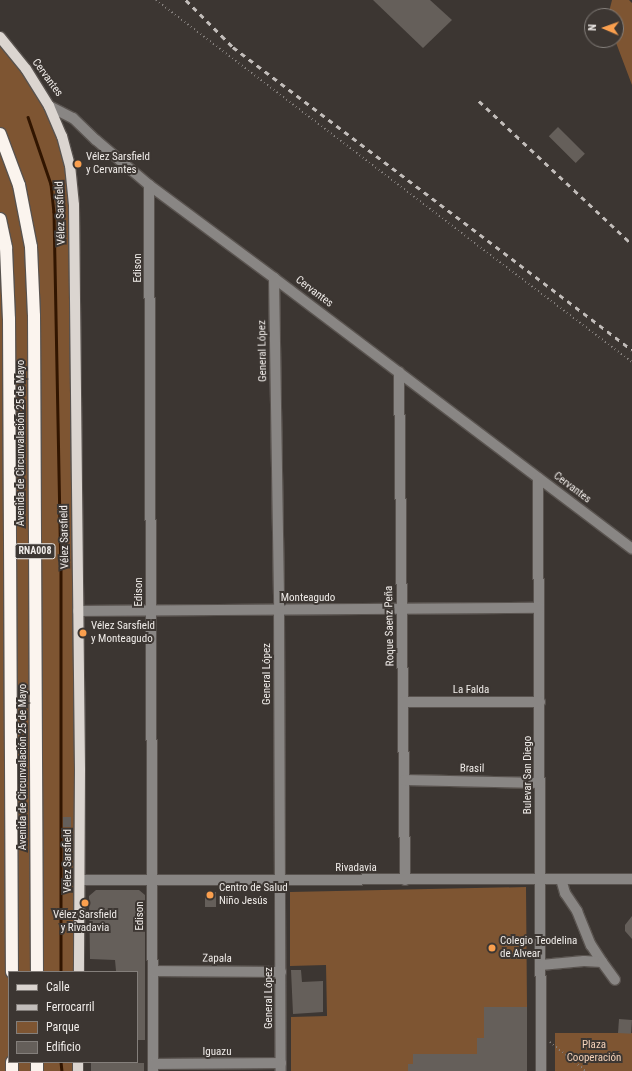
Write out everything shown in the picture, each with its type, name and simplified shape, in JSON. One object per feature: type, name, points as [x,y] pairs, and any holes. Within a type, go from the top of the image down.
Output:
[{"type":"highway","name":"Avenida de Circunvalación 25 de Mayo","points":[[0,134],[19,185],[31,247],[34,316],[37,971]]},
{"type":"highway","name":"Avenida de Circunvalación 25 de Mayo","points":[[0,219],[6,248],[9,319],[12,971]]},
{"type":"main road","name":"Cervantes","points":[[0,37],[26,69],[49,106]]},
{"type":"main road","name":"Vélez Sarsfield","points":[[49,106],[62,136],[70,165],[74,205],[80,880],[79,971]]},
{"type":"street","name":"Cervantes","points":[[49,106],[73,118],[96,140],[149,185],[632,549]]},
{"type":"street","name":"Edison","points":[[149,185],[153,1068]]},
{"type":"street","name":"General López","points":[[274,278],[279,610],[281,1067]]},
{"type":"street","name":"Roque Saenz Peña","points":[[399,372],[405,880]]},
{"type":"street","name":"Bulevar San Diego","points":[[538,478],[542,1071]]},
{"type":"street","name":"Monteagudo","points":[[78,611],[539,608]]},
{"type":"street","name":"La Falda","points":[[403,702],[540,702]]},
{"type":"street","name":"Brasil","points":[[404,780],[540,782]]},
{"type":"street","points":[[561,879],[565,893],[577,912],[591,945],[615,980]]},
{"type":"street","name":"Rivadavia","points":[[80,880],[632,879]]},
{"type":"street","points":[[541,965],[584,961],[602,962]]},
{"type":"street","name":"Zapala","points":[[153,971],[281,972]]},
{"type":"street","name":"Iguazu","points":[[153,1068],[281,1067]]},
{"type":"path","points":[[156,0],[480,248],[632,362]]},
{"type":"path","points":[[541,1035],[586,1071]]},
{"type":"green space","points":[[612,0],[629,0],[632,3],[632,85],[618,48],[624,48],[624,8],[610,8]]},
{"type":"green space","points":[[0,37],[40,90],[70,165],[79,971],[8,971],[8,1063],[78,1063],[78,1071],[0,1071]]},
{"type":"green space","points":[[526,887],[527,1007],[484,1007],[484,1038],[477,1038],[477,1063],[413,1054],[413,1064],[408,1064],[408,1071],[291,1071],[291,1017],[327,1016],[326,965],[290,966],[290,892]]},
{"type":"green space","name":"Plaza Cooperación","points":[[555,1033],[632,1033],[632,1071],[555,1071]]},
{"type":"building","points":[[373,0],[430,0],[452,20],[423,48]]},
{"type":"building","points":[[558,127],[585,154],[576,163],[549,136]]},
{"type":"building","points":[[63,817],[71,817],[71,827],[63,827]]},
{"type":"building","points":[[96,890],[139,890],[145,895],[145,1040],[138,1040],[138,971],[116,971],[115,960],[90,959],[89,896]]},
{"type":"building","points":[[205,892],[216,892],[216,907],[205,907]]},
{"type":"building","points":[[632,916],[632,939],[625,931],[625,925]]},
{"type":"building","points":[[291,970],[301,970],[302,982],[323,981],[323,1012],[293,1014]]},
{"type":"building","points":[[484,1007],[527,1007],[527,1071],[408,1071],[408,1064],[413,1064],[413,1054],[477,1054],[477,1038],[484,1038]]},
{"type":"building","points":[[619,1019],[632,1020],[631,1034],[618,1033]]},
{"type":"building","points":[[91,1063],[144,1063],[144,1071],[91,1071]]},
{"type":"waterway","points":[[28,117],[51,184],[54,212],[61,568],[61,971]]},
{"type":"waterway","points":[[61,1063],[62,1071]]},
{"type":"railway","points":[[186,0],[233,47],[632,350]]},
{"type":"railway","points":[[479,101],[632,244]]},
{"type":"place","name":"Vélez Sarsfield y Cervantes","points":[[78,164]]},
{"type":"place","name":"Vélez Sarsfield y Monteagudo","points":[[83,633]]},
{"type":"place","name":"Centro de Salud Niño Jesús","points":[[210,895]]},
{"type":"place","name":"Vélez Sarsfield y Rivadavia","points":[[85,903]]},
{"type":"place","name":"Colegio Teodelina de Alvear","points":[[492,948]]}]
